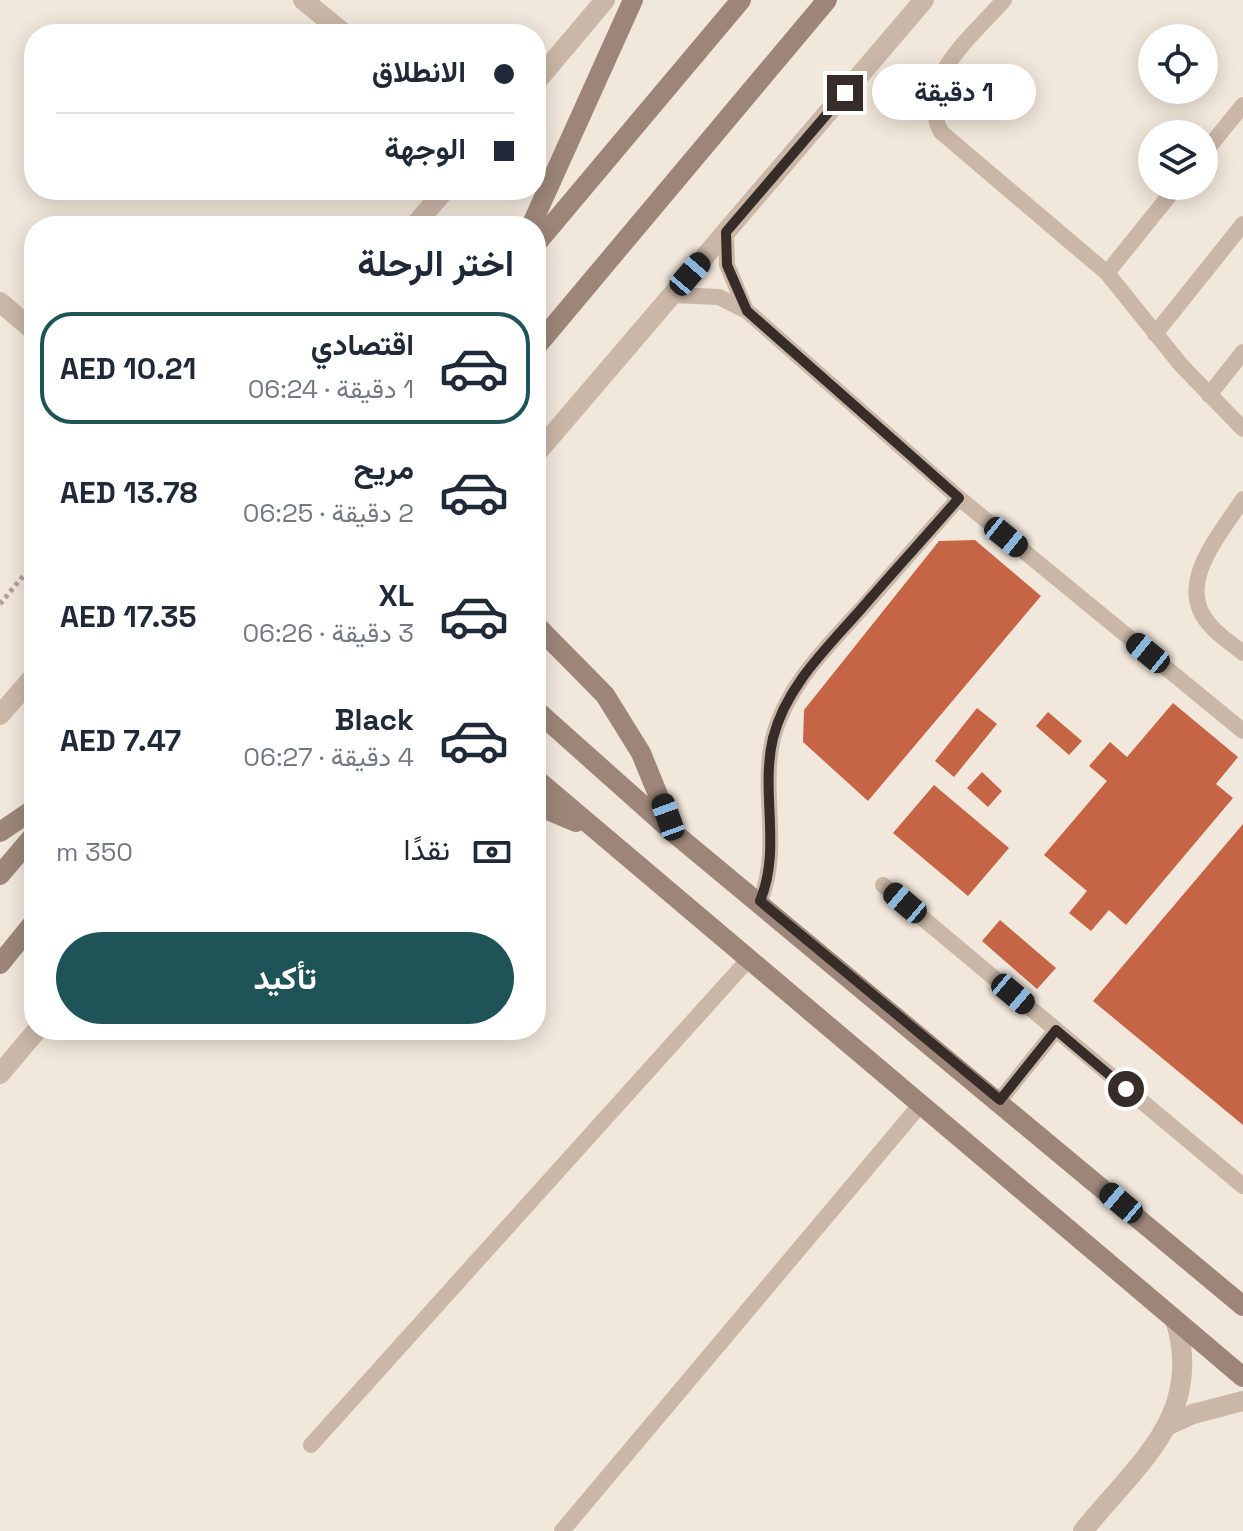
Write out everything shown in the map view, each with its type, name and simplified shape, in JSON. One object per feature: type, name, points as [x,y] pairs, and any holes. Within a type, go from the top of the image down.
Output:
[{"type":"main road","points":[[546,193],[633,0]]},
{"type":"main road","points":[[546,232],[741,0]]},
{"type":"main road","points":[[546,335],[827,0]]},
{"type":"main road","points":[[546,635],[605,695],[641,753],[674,833]]},
{"type":"main road","points":[[546,719],[674,833],[1000,1100],[1243,1306]]},
{"type":"main road","points":[[546,788],[1243,1377]]},
{"type":"main road","points":[[546,809],[592,828]]},
{"type":"main road","points":[[0,832],[24,816]]},
{"type":"main road","points":[[0,875],[24,847]]},
{"type":"main road","points":[[0,964],[24,934]]},
{"type":"street","points":[[303,0],[333,24]]},
{"type":"street","points":[[546,70],[605,0]]},
{"type":"street","points":[[546,442],[924,0]]},
{"type":"street","points":[[423,216],[436,200]]},
{"type":"street","points":[[0,302],[24,322]]},
{"type":"street","points":[[0,715],[24,687]]},
{"type":"street","points":[[0,1074],[29,1040]]},
{"type":"street","points":[[1083,1531],[1169,1425],[1180,1400],[1185,1373],[1183,1346],[1175,1320]]},
{"type":"street","points":[[1169,1425],[1193,1414],[1243,1401]]},
{"type":"lane","points":[[1004,0],[942,72],[932,95],[935,121],[950,142],[1079,245],[1107,273],[1209,395],[1243,429]]},
{"type":"lane","points":[[1218,136],[1243,105]]},
{"type":"lane","points":[[1107,273],[1166,200]]},
{"type":"lane","points":[[1155,334],[1243,224]]},
{"type":"lane","points":[[726,232],[727,265],[747,311]]},
{"type":"lane","points":[[672,295],[703,294],[747,311],[959,498],[1243,731]]},
{"type":"lane","points":[[1209,395],[1243,352]]},
{"type":"lane","points":[[760,901],[767,884],[772,852],[768,765],[785,706],[820,655],[959,498]]},
{"type":"lane","points":[[1243,499],[1204,561],[1196,594],[1210,626],[1243,653]]},
{"type":"lane","points":[[883,885],[1243,1186]]},
{"type":"lane","points":[[311,1445],[748,960]]},
{"type":"lane","points":[[1000,1100],[1056,1030]]},
{"type":"lane","points":[[562,1531],[921,1104]]},
{"type":"path","points":[[0,604],[24,575]]},
{"type":"building","points":[[975,540],[1041,596],[868,801],[803,742],[804,710],[939,541]]},
{"type":"building","points":[[1173,703],[1238,757],[1216,784],[1233,798],[1126,925],[1109,910],[1091,931],[1069,913],[1087,891],[1044,855],[1107,781],[1089,766],[1110,742],[1127,757]]},
{"type":"building","points":[[977,708],[997,724],[954,777],[935,761]]},
{"type":"building","points":[[1048,712],[1082,741],[1069,755],[1036,726]]},
{"type":"building","points":[[982,772],[1002,791],[988,807],[967,788]]},
{"type":"building","points":[[934,785],[1009,848],[968,896],[893,833]]},
{"type":"building","points":[[1243,824],[1243,1125],[1093,1001]]},
{"type":"building","points":[[1000,920],[1056,968],[1037,989],[982,941]]},
{"type":"route","points":[[845,93],[726,232],[727,265],[738,297],[747,311],[959,498],[820,655],[785,706],[774,735],[768,765],[766,796],[772,852],[767,884],[760,901],[1000,1100],[1056,1030],[1126,1089]]}]
